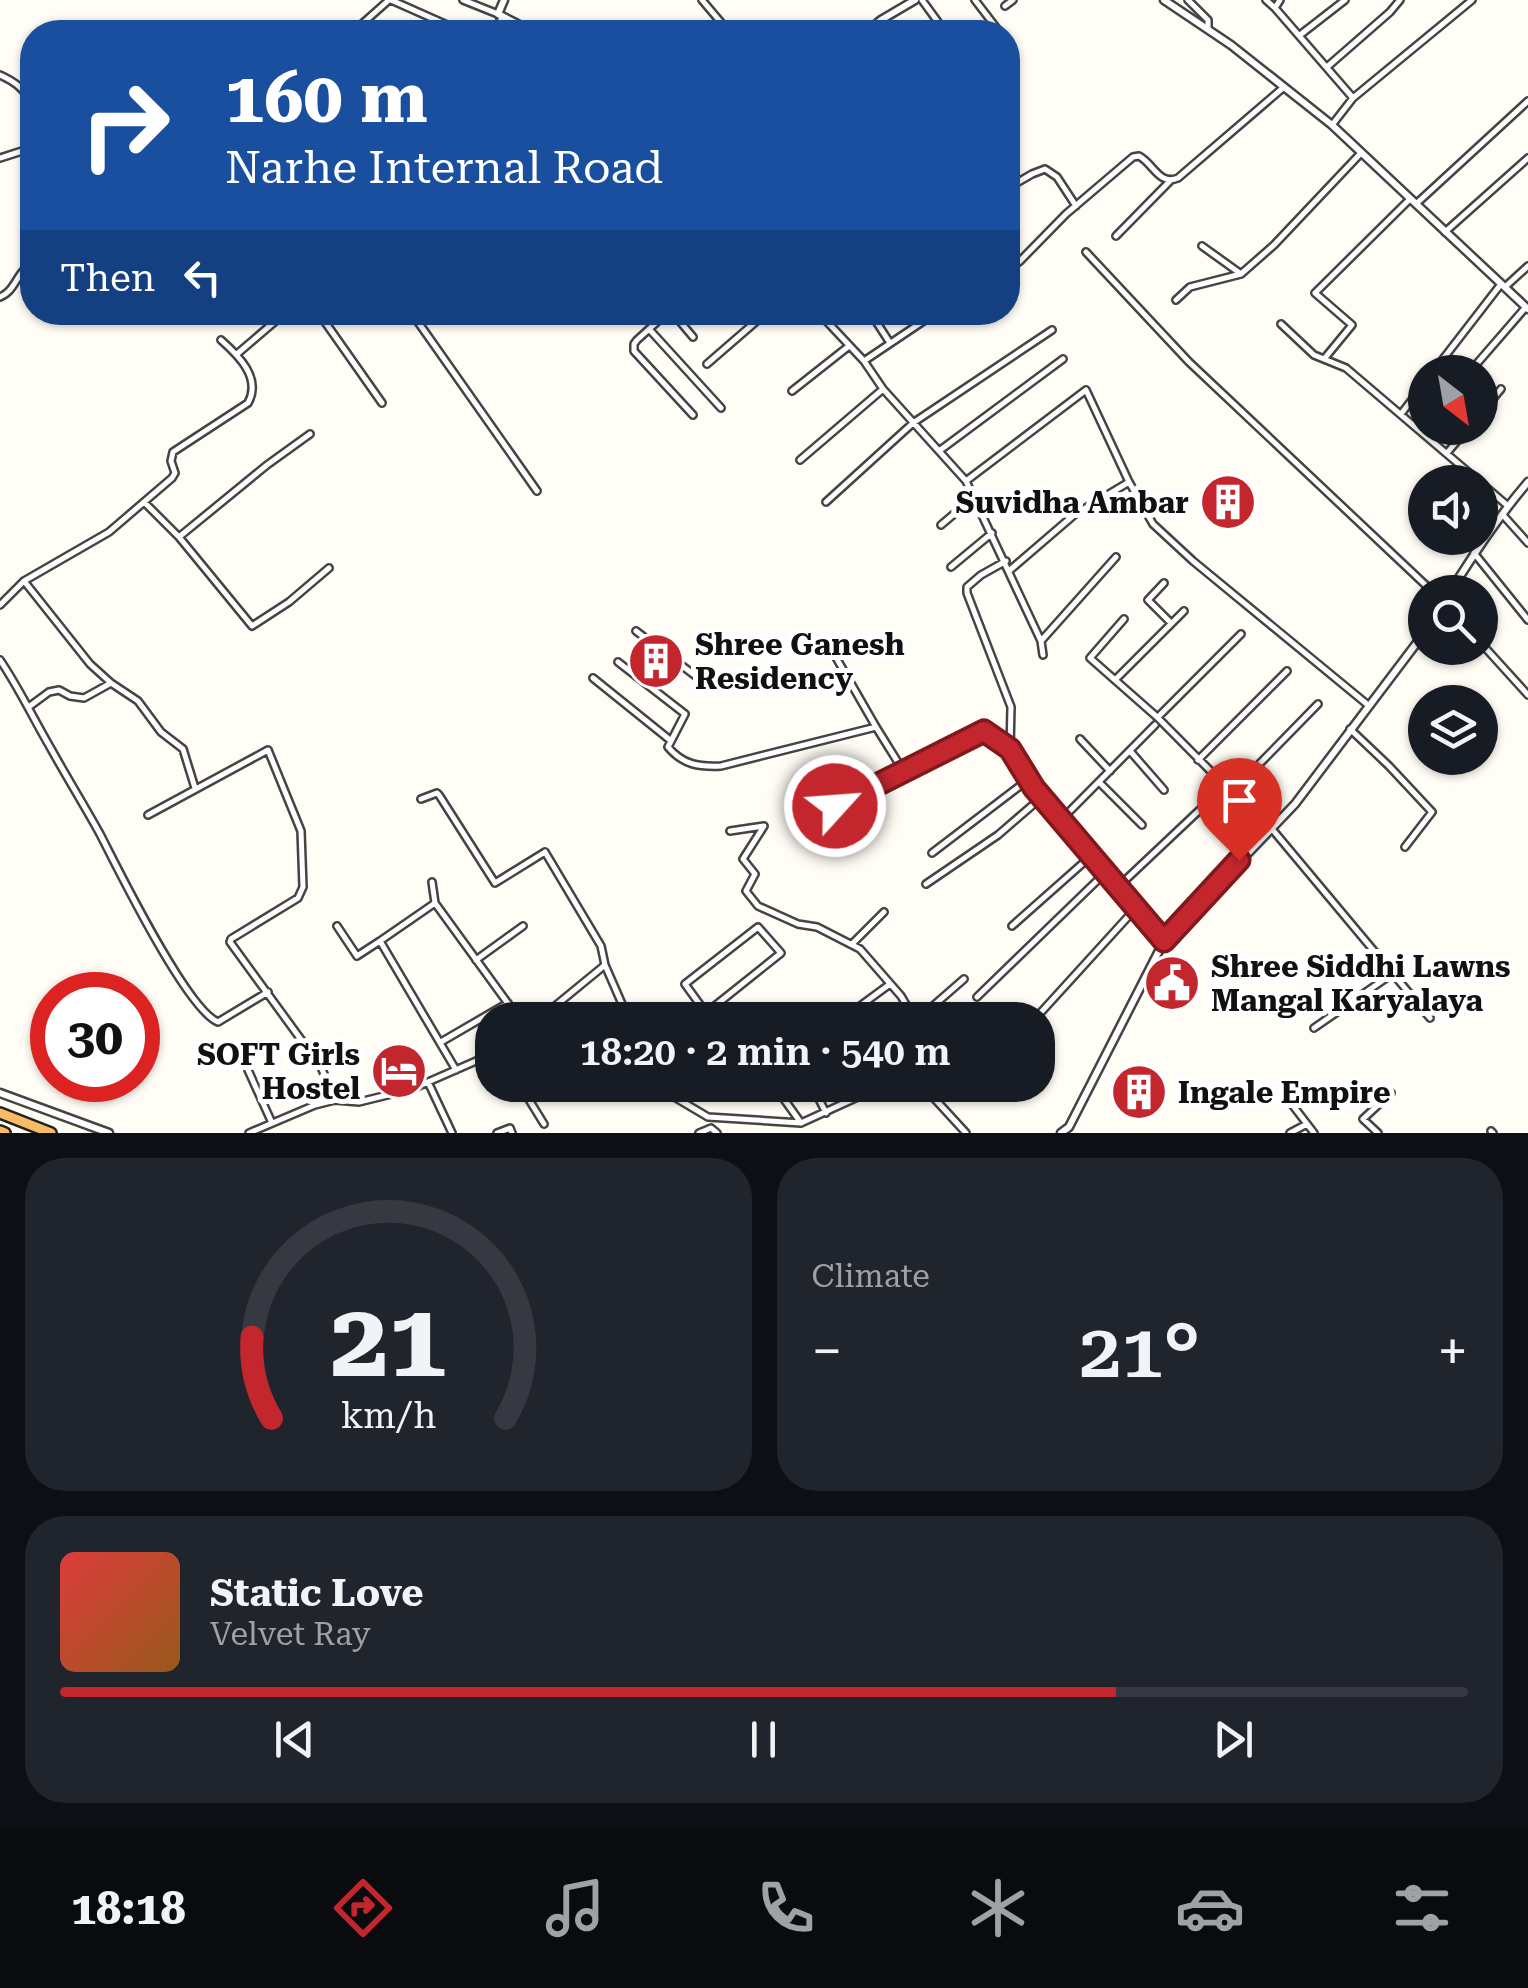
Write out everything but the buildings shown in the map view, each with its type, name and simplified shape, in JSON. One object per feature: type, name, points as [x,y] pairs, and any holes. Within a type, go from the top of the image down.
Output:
[{"type":"highway","points":[[0,1113],[52,1133]]},
{"type":"street","points":[[367,20],[390,0],[436,20]]},
{"type":"street","points":[[463,0],[509,20]]},
{"type":"street","points":[[499,20],[504,0]]},
{"type":"street","points":[[702,0],[719,20]]},
{"type":"street","points":[[881,20],[918,0],[936,20]]},
{"type":"street","points":[[975,0],[990,20]]},
{"type":"street","points":[[1005,6],[1013,0]]},
{"type":"street","points":[[1164,0],[1332,125],[1527,308],[1485,355]]},
{"type":"street","points":[[1188,0],[1208,20],[1208,30]]},
{"type":"street","points":[[1266,0],[1353,98]]},
{"type":"street","points":[[1276,8],[1280,0]]},
{"type":"street","points":[[1299,35],[1345,0]]},
{"type":"street","points":[[1327,68],[1400,0]]},
{"type":"street","points":[[1332,125],[1353,98],[1472,0]]},
{"type":"street","points":[[1020,260],[1136,156],[1145,158],[1164,179],[1178,178],[1284,88]]},
{"type":"street","points":[[1324,359],[1352,325],[1314,293],[1528,101]]},
{"type":"street","points":[[1176,300],[1190,287],[1240,274],[1362,153]]},
{"type":"street","points":[[1445,232],[1528,158]]},
{"type":"street","points":[[1020,181],[1044,170],[1057,177],[1076,206]]},
{"type":"street","points":[[1116,236],[1172,180]]},
{"type":"street","points":[[1202,246],[1240,274]]},
{"type":"street","points":[[1086,252],[1189,362],[1416,575]]},
{"type":"street","points":[[1447,355],[1503,286],[1528,266]]},
{"type":"street","points":[[0,296],[11,291],[20,276]]},
{"type":"street","points":[[1282,324],[1314,355],[1346,368],[1508,506]]},
{"type":"street","points":[[237,354],[271,325]]},
{"type":"street","points":[[327,325],[382,404]]},
{"type":"street","points":[[420,325],[537,491]]},
{"type":"street","points":[[654,325],[634,344],[634,351],[692,415]]},
{"type":"street","points":[[682,325],[693,336]]},
{"type":"street","points":[[707,364],[751,325]]},
{"type":"street","points":[[830,325],[966,481],[1010,570],[1041,641],[1043,655]]},
{"type":"street","points":[[878,325],[890,343]]},
{"type":"street","points":[[864,361],[917,325]]},
{"type":"street","points":[[649,329],[721,408]]},
{"type":"street","points":[[826,502],[914,423],[1052,330]]},
{"type":"street","points":[[0,604],[24,581],[109,532],[172,478],[173,452],[250,400],[251,379],[237,354],[220,340]]},
{"type":"street","points":[[792,391],[849,346]]},
{"type":"street","points":[[939,451],[1062,360]]},
{"type":"street","points":[[800,460],[883,389]]},
{"type":"street","points":[[1498,393],[1501,389]]},
{"type":"street","points":[[966,481],[1086,390],[1153,524],[1368,705]]},
{"type":"street","points":[[1401,414],[1408,405]]},
{"type":"street","points":[[178,537],[310,434]]},
{"type":"street","points":[[1447,453],[1454,445]]},
{"type":"street","points":[[1010,570],[1074,515],[1129,482]]},
{"type":"street","points":[[1498,520],[1528,482]]},
{"type":"street","points":[[941,525],[974,496]]},
{"type":"street","points":[[144,502],[252,626],[289,602],[329,568]]},
{"type":"street","points":[[1502,514],[1528,543]]},
{"type":"street","points":[[951,566],[992,533]]},
{"type":"street","points":[[1476,555],[1528,620]]},
{"type":"street","points":[[1041,641],[1116,557]]},
{"type":"street","points":[[1006,561],[980,575],[967,587],[967,593],[1011,706],[1010,749]]},
{"type":"street","points":[[24,581],[90,664],[138,701],[161,732],[183,749],[196,788]]},
{"type":"street","points":[[1164,584],[1148,600],[1171,623]]},
{"type":"street","points":[[1115,680],[1184,611]]},
{"type":"street","points":[[1124,619],[1090,658],[1271,830],[1430,1018]]},
{"type":"street","points":[[636,631],[696,677]]},
{"type":"street","points":[[1062,820],[1240,634]]},
{"type":"street","points":[[830,647],[904,772]]},
{"type":"street","points":[[1061,1133],[1069,1127],[1164,941],[1295,804],[1408,654]]},
{"type":"street","points":[[653,689],[671,658]]},
{"type":"street","points":[[0,660],[141,914],[206,1016],[218,1022],[268,992]]},
{"type":"street","points":[[618,662],[685,714],[668,747],[684,762],[697,767],[721,766],[876,727]]},
{"type":"street","points":[[1498,662],[1528,695]]},
{"type":"street","points":[[1198,760],[1287,672]]},
{"type":"street","points":[[593,678],[670,740]]},
{"type":"street","points":[[28,707],[49,692],[59,690],[84,698],[111,683]]},
{"type":"street","points":[[1231,793],[1318,704]]},
{"type":"street","points":[[1350,729],[1432,812],[1405,848]]},
{"type":"street","points":[[835,806],[984,731],[1010,749],[1042,798],[1164,941]]},
{"type":"street","points":[[1080,740],[1110,771]]},
{"type":"street","points":[[148,814],[268,750],[301,832],[303,888],[298,898],[230,942],[321,1067],[336,1100]]},
{"type":"street","points":[[1130,751],[1164,790]]},
{"type":"street","points":[[932,853],[1029,779]]},
{"type":"street","points":[[1099,782],[1142,825]]},
{"type":"street","points":[[1118,887],[1224,787]]},
{"type":"street","points":[[420,798],[439,794],[496,883],[544,852],[602,946],[605,964],[621,1002]]},
{"type":"street","points":[[926,884],[998,835],[1042,798]]},
{"type":"street","points":[[730,831],[764,826],[743,859],[755,874],[746,891],[758,906],[798,924],[818,927],[860,949],[903,1002]]},
{"type":"street","points":[[1012,926],[1092,856]]},
{"type":"street","points":[[977,997],[1106,872]]},
{"type":"street","points":[[432,882],[435,902],[507,1002]]},
{"type":"street","points":[[337,926],[357,956],[435,902]]},
{"type":"street","points":[[1050,1002],[1136,908]]},
{"type":"street","points":[[852,944],[884,912]]},
{"type":"street","points":[[476,960],[523,926]]},
{"type":"street","points":[[758,927],[781,953],[706,1012],[685,984],[758,927]]},
{"type":"street","points":[[380,941],[456,1070]]},
{"type":"street","points":[[560,1002],[605,964]]},
{"type":"street","points":[[1314,1028],[1392,974]]},
{"type":"street","points":[[937,1002],[964,979]]},
{"type":"street","points":[[866,1002],[890,984]]},
{"type":"street","points":[[440,1043],[475,1023]]},
{"type":"street","points":[[249,1133],[315,1105],[336,1100],[359,1102],[428,1082],[475,1062]]},
{"type":"street","points":[[248,1070],[272,1124]]},
{"type":"street","points":[[428,1082],[452,1133]]},
{"type":"street","points":[[0,1093],[109,1133]]},
{"type":"street","points":[[1378,1133],[1363,1119],[1391,1093]]},
{"type":"street","points":[[1284,1094],[1314,1133]]},
{"type":"street","points":[[530,1102],[544,1124]]},
{"type":"street","points":[[682,1102],[708,1118],[802,1124],[847,1102]]},
{"type":"street","points":[[786,1102],[802,1124]]},
{"type":"street","points":[[821,1102],[826,1112]]},
{"type":"street","points":[[938,1102],[966,1133]]},
{"type":"street","points":[[76,1132],[79,1122]]},
{"type":"street","points":[[1290,1133],[1307,1124]]},
{"type":"street","points":[[1069,1127],[1076,1133]]},
{"type":"street","points":[[498,1133],[510,1128],[512,1133]]},
{"type":"street","points":[[699,1133],[710,1128],[717,1133]]},
{"type":"place","name":"Suvidha Ambar","points":[[1228,502]]},
{"type":"place","name":"Shree Ganesh Residency","points":[[656,661]]},
{"type":"place","name":"Shree Siddhi Lawns Mangal Karyalaya","points":[[1172,983]]},
{"type":"place","name":"SOFT Girls Hostel","points":[[399,1071]]},
{"type":"place","name":"Ingale Empire","points":[[1139,1092]]},
{"type":"route","points":[[835,806],[984,731],[1010,749],[1034,788],[1164,941],[1239,860]]}]
